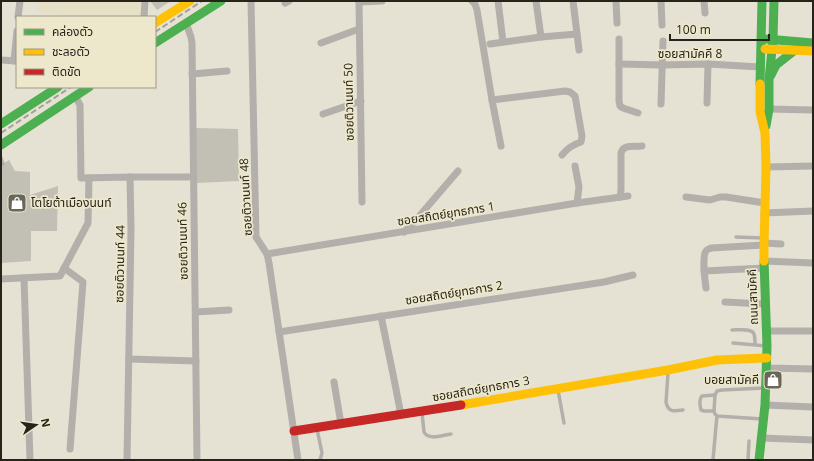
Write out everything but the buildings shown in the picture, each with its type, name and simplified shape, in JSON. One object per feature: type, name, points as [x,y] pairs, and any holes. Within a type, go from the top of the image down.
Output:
[{"type":"main road","points":[[167,36],[156,22],[190,1]]},
{"type":"main road","points":[[156,42],[221,1]]},
{"type":"main road","name":"ถนนสามัคคี","points":[[762,1],[760,112],[765,133]]},
{"type":"main road","name":"ถนนสามัคคี","points":[[759,460],[765,405],[767,358],[764,265],[766,167],[765,133],[769,109],[769,80],[773,39],[774,1]]},
{"type":"main road","points":[[762,38],[813,42]]},
{"type":"main road","points":[[761,49],[813,50]]},
{"type":"main road","points":[[769,80],[776,65],[795,50]]},
{"type":"main road","points":[[1,145],[87,88]]},
{"type":"main road","points":[[1,124],[47,90]]},
{"type":"main road","name":"ซอยสถิตย์ยุทธการ 3","points":[[294,431],[422,412],[721,359],[767,358]]},
{"type":"street","points":[[18,16],[20,1]]},
{"type":"street","points":[[144,16],[145,1]]},
{"type":"street","name":"ซอยติวานนท์ 48","points":[[252,1],[256,237],[267,254],[298,460]]},
{"type":"street","points":[[359,1],[382,1]]},
{"type":"street","name":"ซอยติวานนท์ 50","points":[[359,1],[362,202]]},
{"type":"street","points":[[472,1],[477,10],[501,146]]},
{"type":"street","points":[[498,1],[503,42]]},
{"type":"street","points":[[536,1],[541,37]]},
{"type":"street","points":[[573,1],[579,50]]},
{"type":"street","points":[[616,1],[617,23]]},
{"type":"street","points":[[661,1],[662,24]]},
{"type":"street","points":[[704,1],[705,12]]},
{"type":"street","name":"ซอยติวานนท์ 46","points":[[186,23],[191,36],[192,74],[197,460]]},
{"type":"street","points":[[321,44],[359,29]]},
{"type":"street","points":[[490,44],[577,34]]},
{"type":"street","points":[[619,39],[620,106],[638,113]]},
{"type":"street","points":[[661,104],[663,41]]},
{"type":"street","points":[[1,60],[16,61]]},
{"type":"street","name":"ซอยสามัคคี 8","points":[[620,64],[708,64],[760,67]]},
{"type":"street","points":[[707,103],[708,64]]},
{"type":"street","points":[[192,74],[227,72]]},
{"type":"street","points":[[492,100],[565,91],[570,92],[574,96],[582,136],[581,142],[568,148],[562,155]]},
{"type":"street","points":[[75,96],[80,105],[81,178],[193,177]]},
{"type":"street","points":[[323,114],[361,101]]},
{"type":"street","points":[[769,109],[813,110]]},
{"type":"street","points":[[620,197],[622,150],[625,147],[642,146]]},
{"type":"street","points":[[574,166],[579,187],[577,203]]},
{"type":"street","points":[[766,167],[813,166]]},
{"type":"street","points":[[404,232],[458,171]]},
{"type":"street","name":"ซอยติวานนท์ 44","points":[[127,460],[131,229],[130,177]]},
{"type":"street","points":[[1,279],[60,276],[88,223],[89,178]]},
{"type":"street","name":"ซอยสถิตย์ยุทธการ 1","points":[[267,254],[628,196]]},
{"type":"street","points":[[686,197],[710,200],[726,197],[765,208],[813,211]]},
{"type":"street","points":[[706,288],[704,256],[707,249],[764,242],[781,244]]},
{"type":"street","points":[[704,271],[764,265],[813,263]]},
{"type":"street","points":[[64,268],[83,282],[70,449]]},
{"type":"street","name":"ซอยสถิตย์ยุทธการ 2","points":[[279,332],[604,282],[632,275]]},
{"type":"street","points":[[24,278],[30,460]]},
{"type":"street","points":[[725,302],[766,304]]},
{"type":"street","points":[[196,312],[229,310]]},
{"type":"street","points":[[381,316],[401,415]]},
{"type":"street","points":[[766,331],[813,332]]},
{"type":"street","points":[[129,359],[196,361]]},
{"type":"street","points":[[766,368],[813,369]]},
{"type":"street","points":[[334,382],[341,424]]},
{"type":"street","points":[[765,405],[813,407]]},
{"type":"street","points":[[761,438],[813,440]]},
{"type":"lane","points":[[1,158],[3,164]]},
{"type":"lane","points":[[736,237],[764,242]]},
{"type":"lane","points":[[732,330],[749,330],[754,334],[755,344]]},
{"type":"lane","points":[[733,343],[767,346]]},
{"type":"lane","points":[[670,369],[666,402],[667,407],[672,411],[684,410]]},
{"type":"lane","points":[[713,460],[717,416],[714,411],[715,395],[717,391],[765,388]]},
{"type":"lane","points":[[558,389],[564,423]]},
{"type":"lane","points":[[714,411],[704,411],[701,410],[700,407],[702,396],[715,395]]},
{"type":"lane","points":[[422,412],[425,435],[432,437],[450,434]]},
{"type":"lane","points":[[717,416],[763,420]]},
{"type":"lane","points":[[316,428],[322,453],[320,460]]},
{"type":"lane","points":[[748,460],[749,441]]},
{"type":"shaded area","points":[[38,1],[142,1],[142,16],[72,16],[36,12]]},
{"type":"railway","points":[[156,31],[202,1]]},
{"type":"railway","points":[[1,133],[69,88]]},
{"type":"traffic: fast","points":[[156,42],[221,1]]},
{"type":"traffic: fast","points":[[760,84],[762,1]]},
{"type":"traffic: fast","points":[[766,126],[769,109],[769,80],[773,39],[774,1]]},
{"type":"traffic: fast","points":[[766,39],[813,43]]},
{"type":"traffic: fast","points":[[771,75],[776,65],[795,50]]},
{"type":"traffic: fast","points":[[1,124],[56,88]]},
{"type":"traffic: fast","points":[[1,145],[87,88]]},
{"type":"traffic: fast","points":[[759,460],[765,405],[767,346],[764,261]]},
{"type":"traffic: slow","points":[[156,22],[190,1]]},
{"type":"traffic: slow","points":[[765,49],[813,51]]},
{"type":"traffic: slow","points":[[760,84],[760,112],[765,133],[766,167],[764,261]]},
{"type":"traffic: slow","points":[[461,405],[668,370],[717,360],[767,358]]},
{"type":"traffic: jam","points":[[294,431],[461,405]]},
{"type":"place","name":"โตโยต้าเมืองนนท์","points":[[17,203]]},
{"type":"place","name":"บอยสามัคคี","points":[[773,380]]}]
